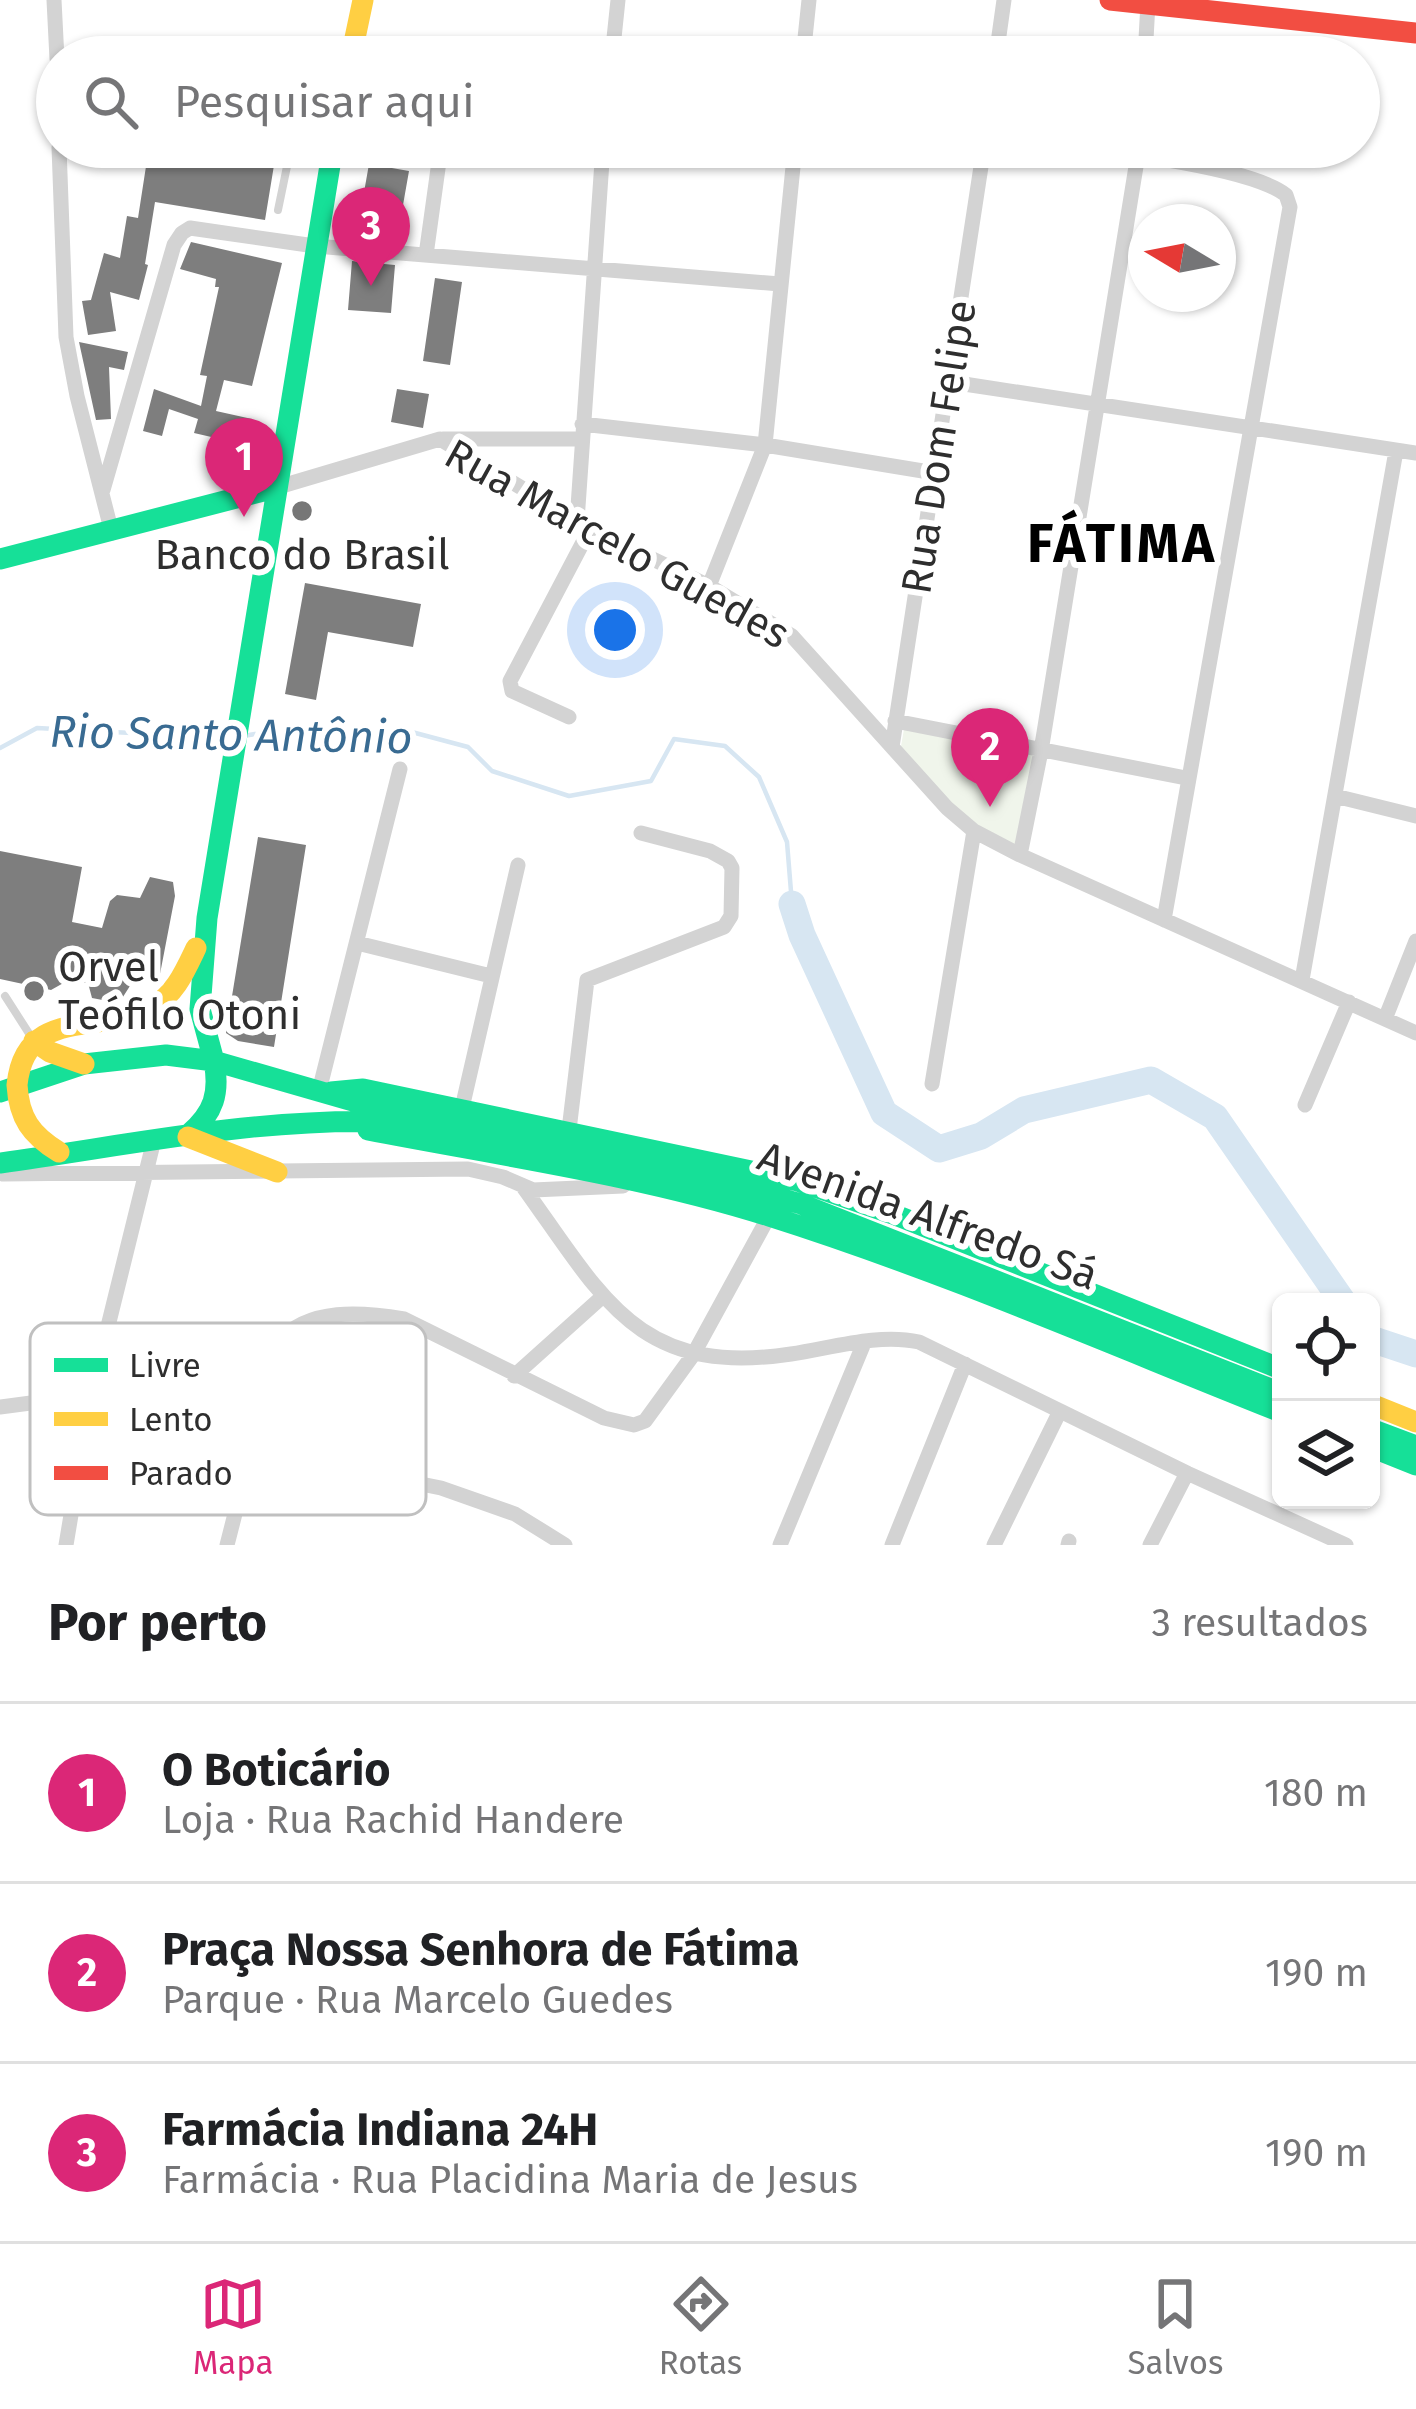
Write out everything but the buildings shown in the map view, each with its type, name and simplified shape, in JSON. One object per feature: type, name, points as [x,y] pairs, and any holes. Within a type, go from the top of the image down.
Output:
[{"type":"main road","points":[[356,36],[363,0]]},
{"type":"main road","points":[[1110,0],[1416,33]]},
{"type":"main road","points":[[186,1135],[214,1110],[219,1094],[200,1009],[207,918],[329,168]]},
{"type":"main road","points":[[0,559],[275,488]]},
{"type":"main road","points":[[207,918],[188,970],[170,993],[143,1013],[58,1028],[34,1042],[11,1087],[1,1172],[59,1152],[327,1119],[443,1127]]},
{"type":"main road","points":[[34,1042],[84,1064]]},
{"type":"main road","name":"Avenida Alfredo Sá","points":[[11,1087],[84,1064],[166,1055],[214,1061],[443,1127],[704,1177],[801,1204],[1272,1390]]},
{"type":"main road","points":[[11,1087],[22,1124],[35,1139],[59,1152]]},
{"type":"main road","name":"Avenida Alfredo Sá","points":[[323,1092],[363,1089],[798,1180],[1272,1365]]},
{"type":"main road","name":"Avenida Alfredo Sá","points":[[327,1119],[650,1184],[769,1216],[915,1268],[1272,1408]]},
{"type":"main road","points":[[186,1135],[277,1172]]},
{"type":"main road","points":[[488,1153],[503,1177]]},
{"type":"main road","points":[[1380,1408],[1416,1422]]},
{"type":"main road","points":[[1380,1432],[1416,1445]]},
{"type":"main road","points":[[1380,1451],[1416,1465]]},
{"type":"street","points":[[54,0],[56,36]]},
{"type":"street","points":[[614,36],[618,0]]},
{"type":"street","points":[[805,36],[809,0]]},
{"type":"street","points":[[999,36],[1004,0]]},
{"type":"street","points":[[1146,36],[1148,3]]},
{"type":"street","points":[[60,168],[66,337],[112,533]]},
{"type":"street","points":[[426,255],[438,168]]},
{"type":"street","points":[[569,717],[512,691],[510,681],[584,525],[581,432],[601,168]]},
{"type":"street","points":[[710,586],[765,445],[792,168]]},
{"type":"street","name":"Rua Dom Felipe","points":[[892,747],[982,168]]},
{"type":"street","points":[[1019,855],[1041,752],[1136,168]]},
{"type":"street","points":[[1164,920],[1290,207],[1286,195],[1262,182],[1208,168]]},
{"type":"street","points":[[103,490],[168,261],[182,233],[202,228],[315,245],[780,284]]},
{"type":"street","points":[[951,382],[1416,453]]},
{"type":"street","points":[[440,439],[581,432],[765,445],[935,473]]},
{"type":"street","name":"Rua Marcelo Guedes","points":[[275,488],[440,439],[584,525],[710,586],[792,636],[946,808],[974,831],[1416,1033]]},
{"type":"street","points":[[1302,980],[1396,451]]},
{"type":"street","points":[[896,721],[1186,778]]},
{"type":"street","points":[[323,1092],[400,769]]},
{"type":"street","points":[[1335,796],[1416,817]]},
{"type":"street","points":[[932,1084],[974,831]]},
{"type":"street","points":[[569,1130],[587,980],[724,927],[731,916],[732,868],[728,861],[710,851],[641,833]]},
{"type":"street","points":[[462,1108],[518,865]]},
{"type":"street","points":[[1385,1019],[1416,941]]},
{"type":"street","points":[[356,943],[491,976]]},
{"type":"street","points":[[1305,1105],[1349,1002]]},
{"type":"street","points":[[108,1323],[154,1141]]},
{"type":"street","points":[[1,1172],[467,1169],[543,1191],[650,1184]]},
{"type":"street","points":[[524,1188],[602,1297],[640,1330],[693,1355],[751,1360],[903,1338],[919,1342],[1187,1474],[1346,1545]]},
{"type":"street","points":[[426,1330],[622,1424],[645,1420],[693,1355],[769,1216]]},
{"type":"street","points":[[514,1376],[602,1297]]},
{"type":"street","points":[[300,1323],[378,1314],[412,1323]]},
{"type":"street","points":[[780,1545],[864,1343]]},
{"type":"street","points":[[892,1545],[965,1364]]},
{"type":"street","points":[[0,1407],[30,1403]]},
{"type":"street","points":[[994,1545],[1060,1411]]},
{"type":"street","points":[[1150,1545],[1187,1474]]},
{"type":"street","points":[[426,1485],[515,1514],[566,1545]]},
{"type":"street","points":[[66,1545],[71,1515]]},
{"type":"street","points":[[227,1545],[235,1515]]},
{"type":"lane","points":[[278,210],[287,168]]},
{"type":"lane","points":[[5,996],[34,1042]]},
{"type":"shaded area","points":[[904,729],[1038,755],[1019,848],[973,827],[900,752]]},
{"type":"waterway","name":"Rio Santo Antônio","points":[[0,748],[37,728],[226,738]]},
{"type":"waterway","name":"Rio Santo Antônio","points":[[243,736],[286,729],[408,731],[468,747],[492,771],[569,796],[651,781],[674,739],[725,746],[759,777],[787,842],[792,904]]},
{"type":"waterway","name":"Rio Santo Antônio","points":[[792,904],[884,1113],[939,1149],[981,1136],[1024,1110],[1151,1080],[1215,1117],[1337,1293]]},
{"type":"waterway","name":"Rio Santo Antônio","points":[[1380,1342],[1416,1354]]},
{"type":"traffic: fast","points":[[214,1061],[200,1009],[207,918],[330,168]]},
{"type":"traffic: fast","points":[[0,559],[275,488]]},
{"type":"traffic: fast","points":[[0,1092],[84,1064],[166,1055],[214,1061],[443,1127],[704,1177],[801,1204],[1272,1389]]},
{"type":"traffic: fast","points":[[189,1134],[213,1102],[214,1061]]},
{"type":"traffic: fast","points":[[331,1092],[363,1089],[798,1181],[893,1214],[1272,1365]]},
{"type":"traffic: fast","points":[[0,1163],[244,1128],[391,1122]]},
{"type":"traffic: fast","points":[[368,1130],[620,1178],[769,1216],[963,1285],[1272,1408]]},
{"type":"traffic: fast","points":[[1380,1432],[1416,1446]]},
{"type":"traffic: fast","points":[[1380,1451],[1416,1465]]},
{"type":"traffic: slow","points":[[355,36],[363,0]]},
{"type":"traffic: slow","points":[[17,1085],[23,1060],[34,1043],[69,1027],[151,1008],[173,989],[196,948]]},
{"type":"traffic: slow","points":[[34,1041],[84,1064]]},
{"type":"traffic: slow","points":[[17,1085],[28,1124],[59,1152]]},
{"type":"traffic: slow","points":[[188,1137],[277,1172]]},
{"type":"traffic: slow","points":[[1380,1408],[1416,1422]]},
{"type":"traffic: jam","points":[[1110,0],[1416,33]]},
{"type":"place","name":"Farmácia Indiana 24H","points":[[371,286]]},
{"type":"place","name":"Banco do Brasil","points":[[302,511]]},
{"type":"place","name":"O Boticário","points":[[244,517]]},
{"type":"place","name":"Praça Nossa Senhora de Fátima","points":[[990,807]]},
{"type":"place","name":"Orvel Teófilo Otoni","points":[[34,991]]},
{"type":"district","name":"FÁTIMA","points":[[1122,544]]}]
